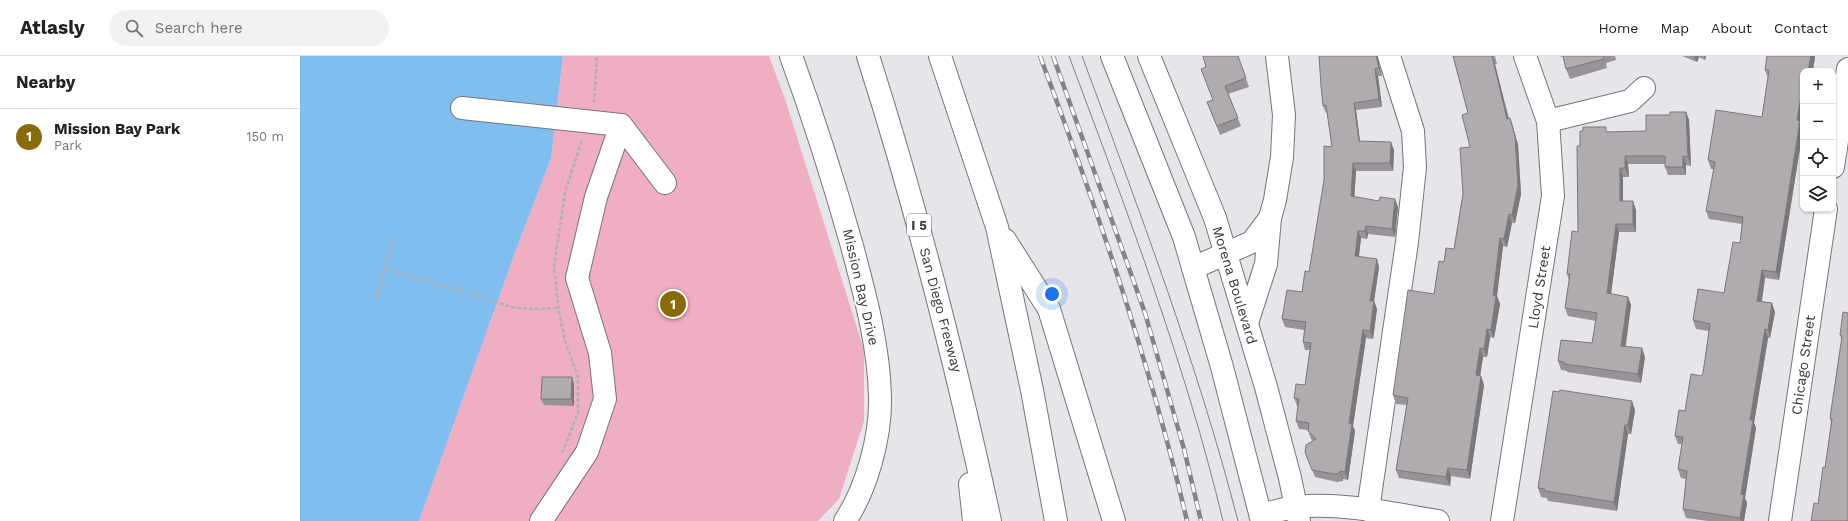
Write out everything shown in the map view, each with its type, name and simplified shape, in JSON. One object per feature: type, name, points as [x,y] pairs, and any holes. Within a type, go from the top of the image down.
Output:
[{"type":"main road","name":"Mission Bay Drive","points":[[791,56],[811,110],[834,182],[859,272],[876,346],[880,397],[878,430],[864,482],[845,521]]},
{"type":"main road","name":"San Diego Freeway","points":[[868,56],[922,238],[963,395],[990,521]]},
{"type":"main road","points":[[940,56],[997,227],[1032,390],[1056,521]]},
{"type":"main road","points":[[1112,56],[1184,237],[1222,367],[1261,518],[1297,514],[1320,506],[1368,510],[1438,521]]},
{"type":"main road","name":"Morena Boulevard","points":[[1149,56],[1215,218],[1266,388],[1297,514]]},
{"type":"main road","points":[[1246,323],[1266,264],[1270,218],[1279,178],[1284,115],[1277,56]]},
{"type":"main road","points":[[1368,510],[1407,242],[1415,167],[1413,131],[1389,56]]},
{"type":"main road","name":"Lloyd Street","points":[[1502,521],[1553,196],[1548,120],[1525,56]]},
{"type":"main road","points":[[1836,147],[1848,69]]},
{"type":"main road","points":[[1548,120],[1630,101],[1644,88]]},
{"type":"main road","points":[[462,108],[621,125],[665,183]]},
{"type":"main road","points":[[541,521],[587,452],[605,399],[600,353],[578,278],[596,197],[621,125]]},
{"type":"main road","name":"Chicago Street","points":[[1780,521],[1826,212]]},
{"type":"main road","points":[[1193,268],[1252,242],[1270,218]]},
{"type":"main road","points":[[997,227],[1049,309],[1114,521]]},
{"type":"main road","points":[[963,395],[974,521]]},
{"type":"path","points":[[376,299],[394,238]]},
{"type":"path","points":[[385,268],[512,307],[531,309],[558,308]]},
{"type":"shaded area","points":[[563,56],[769,56],[785,99],[864,350],[864,421],[839,499],[818,521],[419,521],[513,258],[551,158]]},
{"type":"water","points":[[300,56],[563,56],[551,158],[513,258],[419,521],[300,521]]},
{"type":"building","points":[[1203,56],[1238,56],[1246,78],[1225,86],[1238,118],[1217,126],[1207,102],[1213,100],[1201,69],[1206,67]]},
{"type":"building","points":[[1319,56],[1376,56],[1379,68],[1375,69],[1379,99],[1354,103],[1359,141],[1391,142],[1390,163],[1353,163],[1351,196],[1379,201],[1380,197],[1395,199],[1392,229],[1366,226],[1365,231],[1358,231],[1355,256],[1377,259],[1370,301],[1374,301],[1370,331],[1363,330],[1349,423],[1352,424],[1345,472],[1340,471],[1340,473],[1334,474],[1312,470],[1305,452],[1306,445],[1316,439],[1308,431],[1309,423],[1296,421],[1299,399],[1294,398],[1296,384],[1305,385],[1311,343],[1303,342],[1306,322],[1282,319],[1287,290],[1302,292],[1305,271],[1309,272],[1324,180],[1324,146],[1332,147],[1326,105],[1323,106]]},
{"type":"building","points":[[1453,56],[1492,56],[1507,119],[1510,118],[1515,136],[1518,185],[1512,215],[1509,214],[1504,239],[1500,238],[1493,295],[1496,296],[1491,330],[1487,329],[1484,349],[1480,348],[1476,375],[1481,376],[1467,470],[1448,468],[1446,477],[1396,470],[1408,398],[1393,395],[1408,290],[1434,294],[1439,261],[1444,262],[1446,248],[1454,249],[1463,194],[1460,148],[1470,147],[1462,115],[1468,113]]},
{"type":"building","points":[[1563,56],[1603,56],[1604,59],[1566,69]]},
{"type":"building","points":[[1767,56],[1811,56],[1809,68],[1800,68],[1800,103],[1797,120],[1800,121],[1776,272],[1762,270],[1757,301],[1772,303],[1768,330],[1765,329],[1750,420],[1753,420],[1741,494],[1744,495],[1740,518],[1683,509],[1687,471],[1678,469],[1683,437],[1675,436],[1679,410],[1685,411],[1691,374],[1701,376],[1703,373],[1710,324],[1693,320],[1698,289],[1724,293],[1733,242],[1740,243],[1743,217],[1706,211],[1715,162],[1708,160],[1716,110],[1762,117],[1769,70],[1765,70]]},
{"type":"building","points":[[1670,112],[1686,112],[1688,157],[1683,156],[1683,167],[1665,167],[1665,156],[1625,156],[1625,168],[1620,168],[1620,201],[1633,201],[1633,224],[1616,224],[1607,293],[1628,297],[1621,346],[1642,348],[1638,374],[1564,364],[1564,362],[1558,361],[1561,340],[1592,343],[1597,313],[1565,308],[1570,274],[1567,274],[1572,231],[1578,232],[1577,146],[1580,146],[1580,131],[1583,131],[1583,127],[1606,127],[1606,132],[1646,131],[1646,115],[1670,115]]},
{"type":"building","points":[[1843,312],[1848,313],[1848,521],[1811,521],[1814,503],[1818,504],[1823,467],[1825,468],[1832,419],[1830,418],[1842,336],[1840,335]]},
{"type":"building","points":[[542,377],[572,377],[571,399],[541,399]]},
{"type":"building","points":[[1560,390],[1632,401],[1628,425],[1625,425],[1614,502],[1545,491],[1545,489],[1538,488],[1553,391],[1559,392]]},
{"type":"tram line","points":[[1069,56],[1133,228],[1173,344],[1208,462],[1223,521]]},
{"type":"tram line","points":[[1082,56],[1146,229],[1186,345],[1222,462],[1238,521]]},
{"type":"railway","points":[[1040,56],[1082,171],[1121,286],[1156,403],[1187,521]]},
{"type":"railway","points":[[1053,56],[1145,313],[1184,449],[1201,521]]},
{"type":"place","name":"Mission Bay Park","points":[[673,304]]}]
